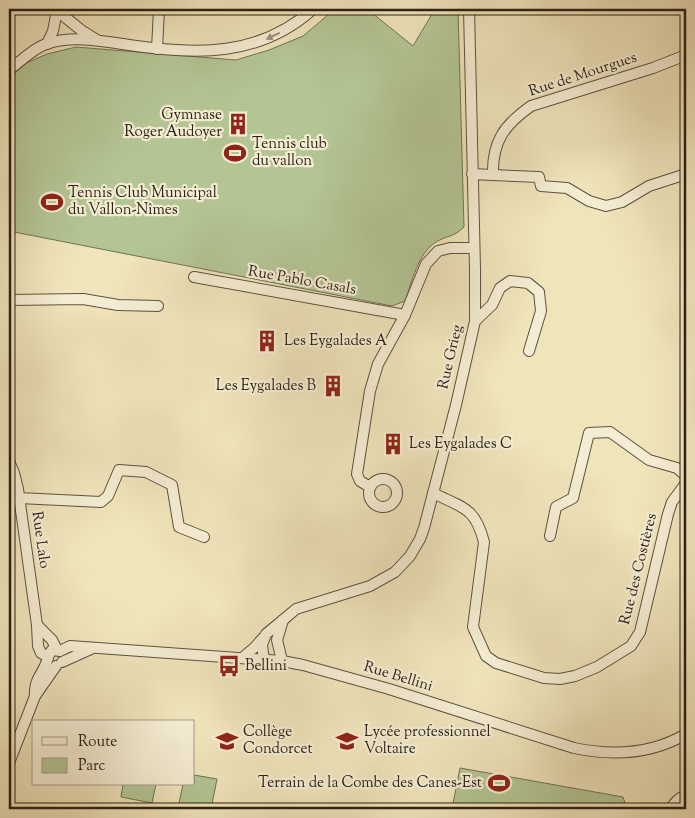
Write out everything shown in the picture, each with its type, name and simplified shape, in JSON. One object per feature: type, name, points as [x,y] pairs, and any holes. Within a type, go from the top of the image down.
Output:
[{"type":"street","points":[[157,49],[159,9]]},
{"type":"street","points":[[9,70],[37,49],[47,44],[65,40],[98,40],[157,49],[199,52],[232,49],[261,41],[281,32],[313,9]]},
{"type":"street","points":[[47,44],[53,31],[56,10],[98,40]]},
{"type":"street","name":"Rue Grieg","points":[[242,658],[266,634],[296,610],[370,586],[395,572],[410,556],[420,539],[467,360],[475,321],[469,10]]},
{"type":"street","name":"Rue de Mourgues","points":[[493,175],[492,160],[496,145],[502,134],[520,114],[531,106],[653,68],[686,55]]},
{"type":"street","points":[[472,174],[539,177],[540,186],[567,188],[589,201],[606,206],[622,202],[650,186],[686,174]]},
{"type":"street","points":[[370,488],[360,481],[357,474],[370,391],[378,364],[405,315],[426,264],[438,251],[450,248],[474,248]]},
{"type":"street","name":"Rue Pablo Casals","points":[[194,277],[405,315]]},
{"type":"street","points":[[475,321],[492,305],[500,288],[510,281],[528,283],[538,292],[541,311],[529,351]]},
{"type":"street","points":[[9,300],[83,299],[118,305],[158,306]]},
{"type":"street","points":[[550,536],[556,507],[573,498],[588,433],[610,432],[649,460],[678,468],[686,476]]},
{"type":"street","name":"Rue Lalo","points":[[9,461],[14,473],[19,498],[37,625],[38,646],[41,653],[53,661]]},
{"type":"street","points":[[19,498],[101,502],[108,496],[119,470],[146,472],[172,485],[179,526],[204,537]]},
{"type":"street","name":"Rue des Costières","points":[[433,494],[466,509],[475,518],[481,529],[484,542],[473,626],[486,656],[496,663],[544,678],[560,679],[575,676],[597,667],[631,646],[640,632],[672,502],[686,483]]},
{"type":"street","points":[[282,661],[277,640],[283,620]]},
{"type":"street","points":[[9,763],[35,696],[34,686],[39,674],[53,661],[64,657],[52,640],[37,625]]},
{"type":"street","points":[[264,660],[262,645],[266,634]]},
{"type":"street","name":"Rue Bellini","points":[[59,650],[70,646],[303,664],[389,689],[574,748],[593,752],[614,753],[655,747],[676,740],[686,734]]},
{"type":"street","name":"Rue Bellini","points":[[53,661],[92,649]]},
{"type":"street","points":[[671,809],[680,797],[686,795]]},
{"type":"green space","name":"Tennis club du vallon","points":[[335,9],[367,9],[413,46],[435,9],[458,9],[464,227],[457,233],[436,242],[425,253],[416,268],[405,301],[392,306],[9,231],[9,79],[24,64],[47,54],[76,47],[236,60],[269,50],[303,36]]},
{"type":"green space","name":"Terrain de la Combe des Canes-Est","points":[[460,768],[623,797],[624,809],[452,809]]},
{"type":"green space","points":[[195,775],[217,779],[211,809],[178,808],[183,786],[195,786]]},
{"type":"green space","points":[[123,786],[156,786],[152,803],[121,797]]},
{"type":"place","name":"Gymnase Roger Audoyer","points":[[238,124]]},
{"type":"place","name":"Tennis club du vallon","points":[[235,153]]},
{"type":"place","name":"Tennis Club Municipal du Vallon-Nîmes","points":[[52,202]]},
{"type":"place","name":"Les Eygalades A","points":[[267,341]]},
{"type":"place","name":"Les Eygalades B","points":[[333,386]]},
{"type":"place","name":"Les Eygalades C","points":[[393,444]]},
{"type":"place","name":"Bellini","points":[[229,666]]},
{"type":"place","name":"Collège Condorcet","points":[[227,741]]},
{"type":"place","name":"Lycée professionnel Voltaire","points":[[347,741]]},
{"type":"place","name":"Terrain de la Combe des Canes-Est","points":[[499,783]]}]
